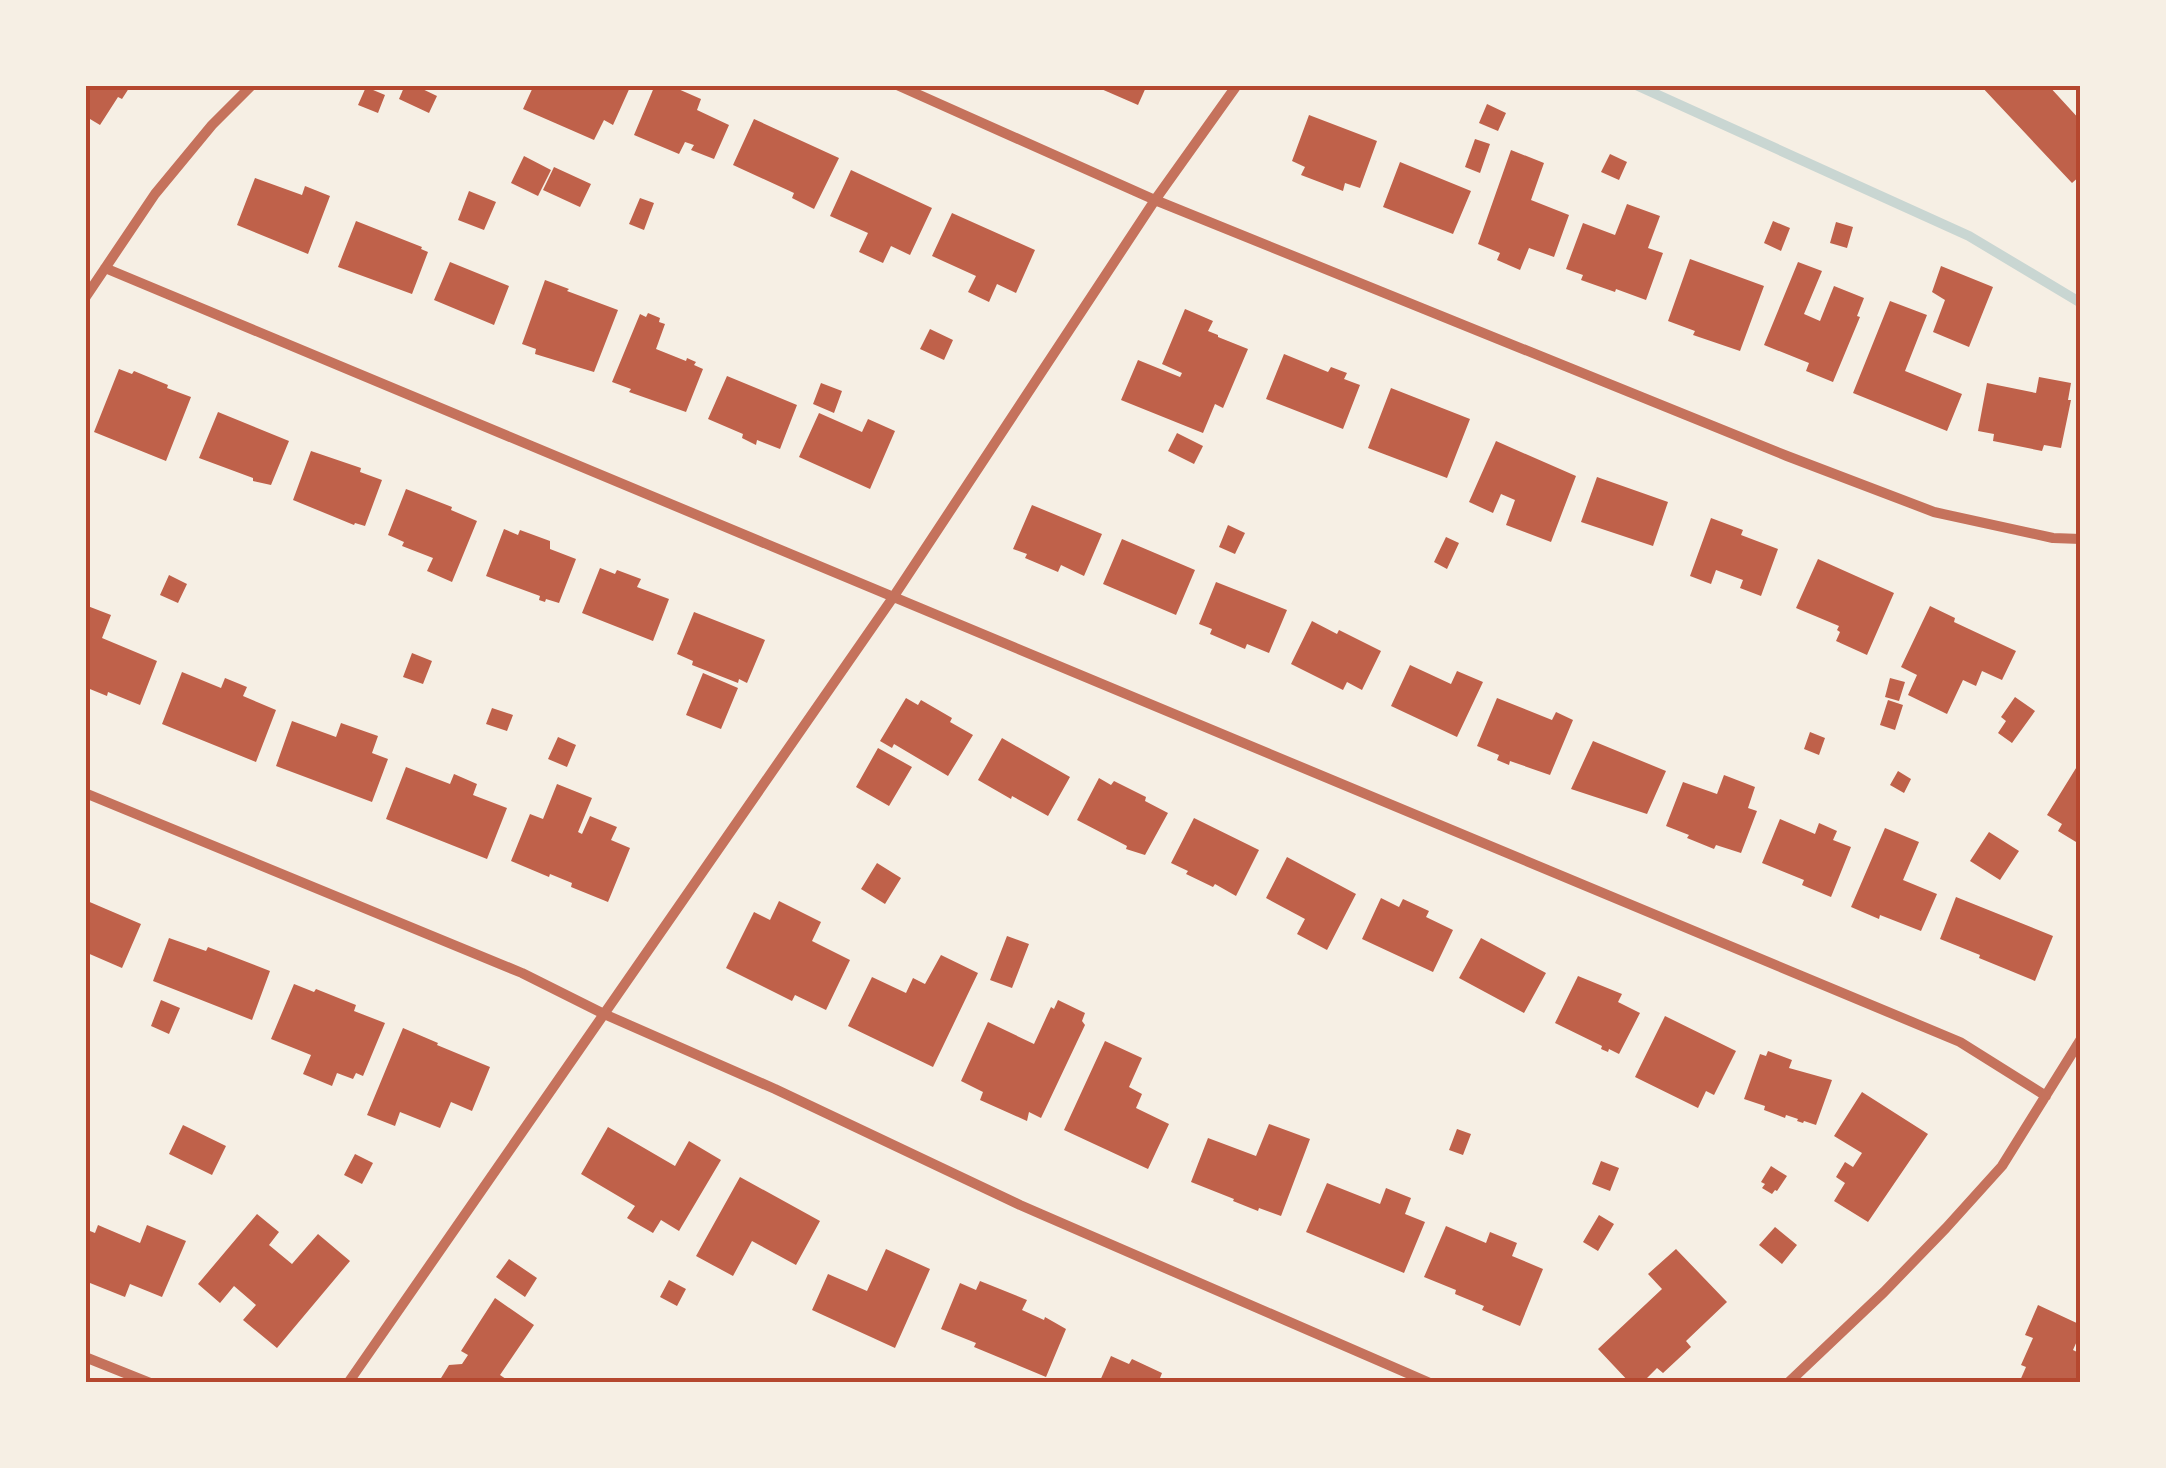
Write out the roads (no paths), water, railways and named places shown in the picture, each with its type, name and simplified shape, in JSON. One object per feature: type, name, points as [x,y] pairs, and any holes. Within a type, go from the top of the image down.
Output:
[{"type":"street","points":[[85,298],[155,194],[212,125],[252,85]]},
{"type":"street","points":[[896,85],[1155,200],[1787,456],[1934,512],[2052,538],[2081,539]]},
{"type":"street","points":[[348,1383],[894,596],[1155,200],[1237,85]]},
{"type":"street","points":[[106,268],[1960,1042],[2046,1096]]},
{"type":"street","points":[[85,793],[522,973],[1020,1205],[1430,1383]]},
{"type":"street","points":[[1788,1383],[1884,1292],[2002,1166],[2081,1039]]},
{"type":"street","points":[[85,1357],[150,1383]]},
{"type":"waterway","points":[[1636,85],[1969,236],[2081,303]]}]
